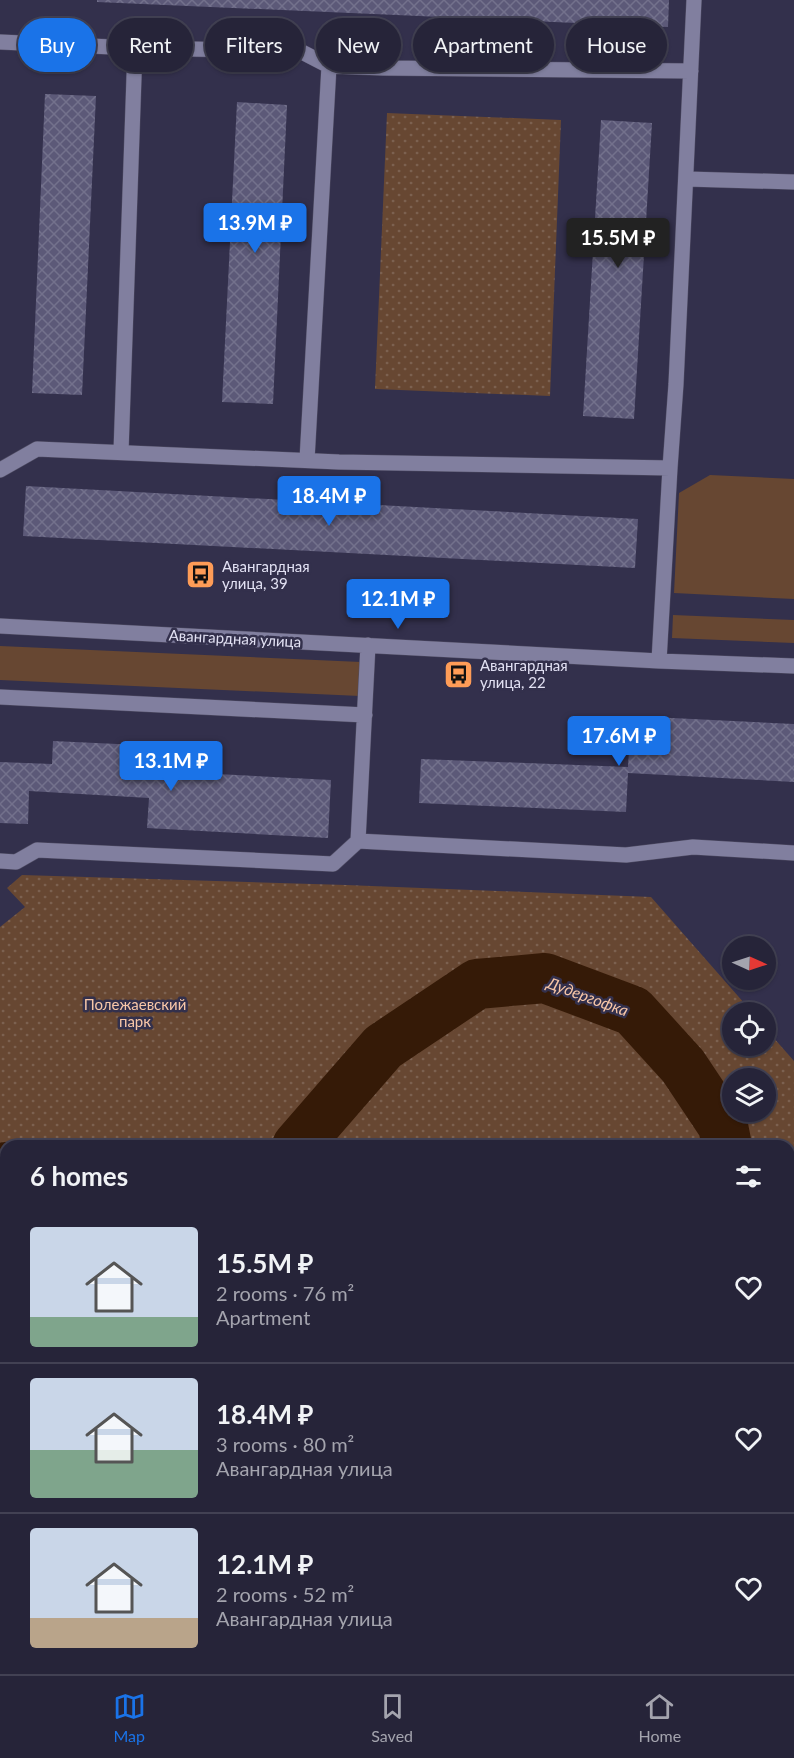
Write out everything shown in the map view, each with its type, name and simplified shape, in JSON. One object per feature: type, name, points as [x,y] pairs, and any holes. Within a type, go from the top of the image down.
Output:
[{"type":"street","points":[[660,661],[687,179],[694,0]]},
{"type":"street","points":[[0,42],[108,47]]},
{"type":"street","points":[[193,49],[300,51],[316,59]]},
{"type":"street","points":[[401,68],[691,71]]},
{"type":"street","points":[[121,452],[134,72]]},
{"type":"street","points":[[307,460],[329,72]]},
{"type":"street","points":[[687,179],[794,182]]},
{"type":"street","points":[[0,470],[37,449],[307,460],[670,468]]},
{"type":"street","name":"Авангардная улица","points":[[0,626],[794,666]]},
{"type":"street","points":[[0,861],[16,862],[37,850],[333,864],[358,841],[368,645]]},
{"type":"street","points":[[0,697],[365,715]]},
{"type":"street","points":[[358,841],[626,855],[693,847],[794,853]]},
{"type":"green space","points":[[387,113],[561,120],[550,396],[375,389]]},
{"type":"green space","points":[[710,475],[794,479],[794,599],[674,593],[679,493]]},
{"type":"green space","points":[[673,615],[794,620],[794,643],[672,638]]},
{"type":"green space","points":[[0,646],[361,662],[360,696],[0,680]]},
{"type":"green space","name":"Полежаевский парк","points":[[22,875],[651,897],[722,978],[722,990],[733,990],[743,1002],[722,1002],[722,1056],[776,1056],[776,1041],[794,1061],[794,1140],[0,1140],[0,927],[25,907],[7,888]]},
{"type":"building","points":[[97,0],[669,0],[668,27],[667,18],[566,18],[566,23],[554,22],[554,18],[462,18],[97,2]]},
{"type":"building","points":[[45,94],[96,96],[82,395],[32,393]]},
{"type":"building","points":[[237,102],[287,105],[273,404],[222,402]]},
{"type":"building","points":[[601,120],[652,123],[634,419],[583,416]]},
{"type":"building","points":[[26,486],[638,519],[635,568],[23,536]]},
{"type":"building","points":[[631,716],[794,724],[794,782],[628,773],[626,812],[419,803],[421,759],[628,767]]},
{"type":"building","points":[[53,741],[160,746],[159,771],[331,780],[328,838],[147,828],[149,798],[29,791],[28,824],[0,823],[0,762],[52,764]]},
{"type":"waterway","name":"Дудергофка","points":[[302,1140],[383,1047],[477,984],[545,978],[633,1011],[683,1066],[723,1126],[726,1140]]},
{"type":"place","name":"Авангардная улица, 39","points":[[201,575]]},
{"type":"place","name":"Авангардная улица, 22","points":[[459,674]]}]
